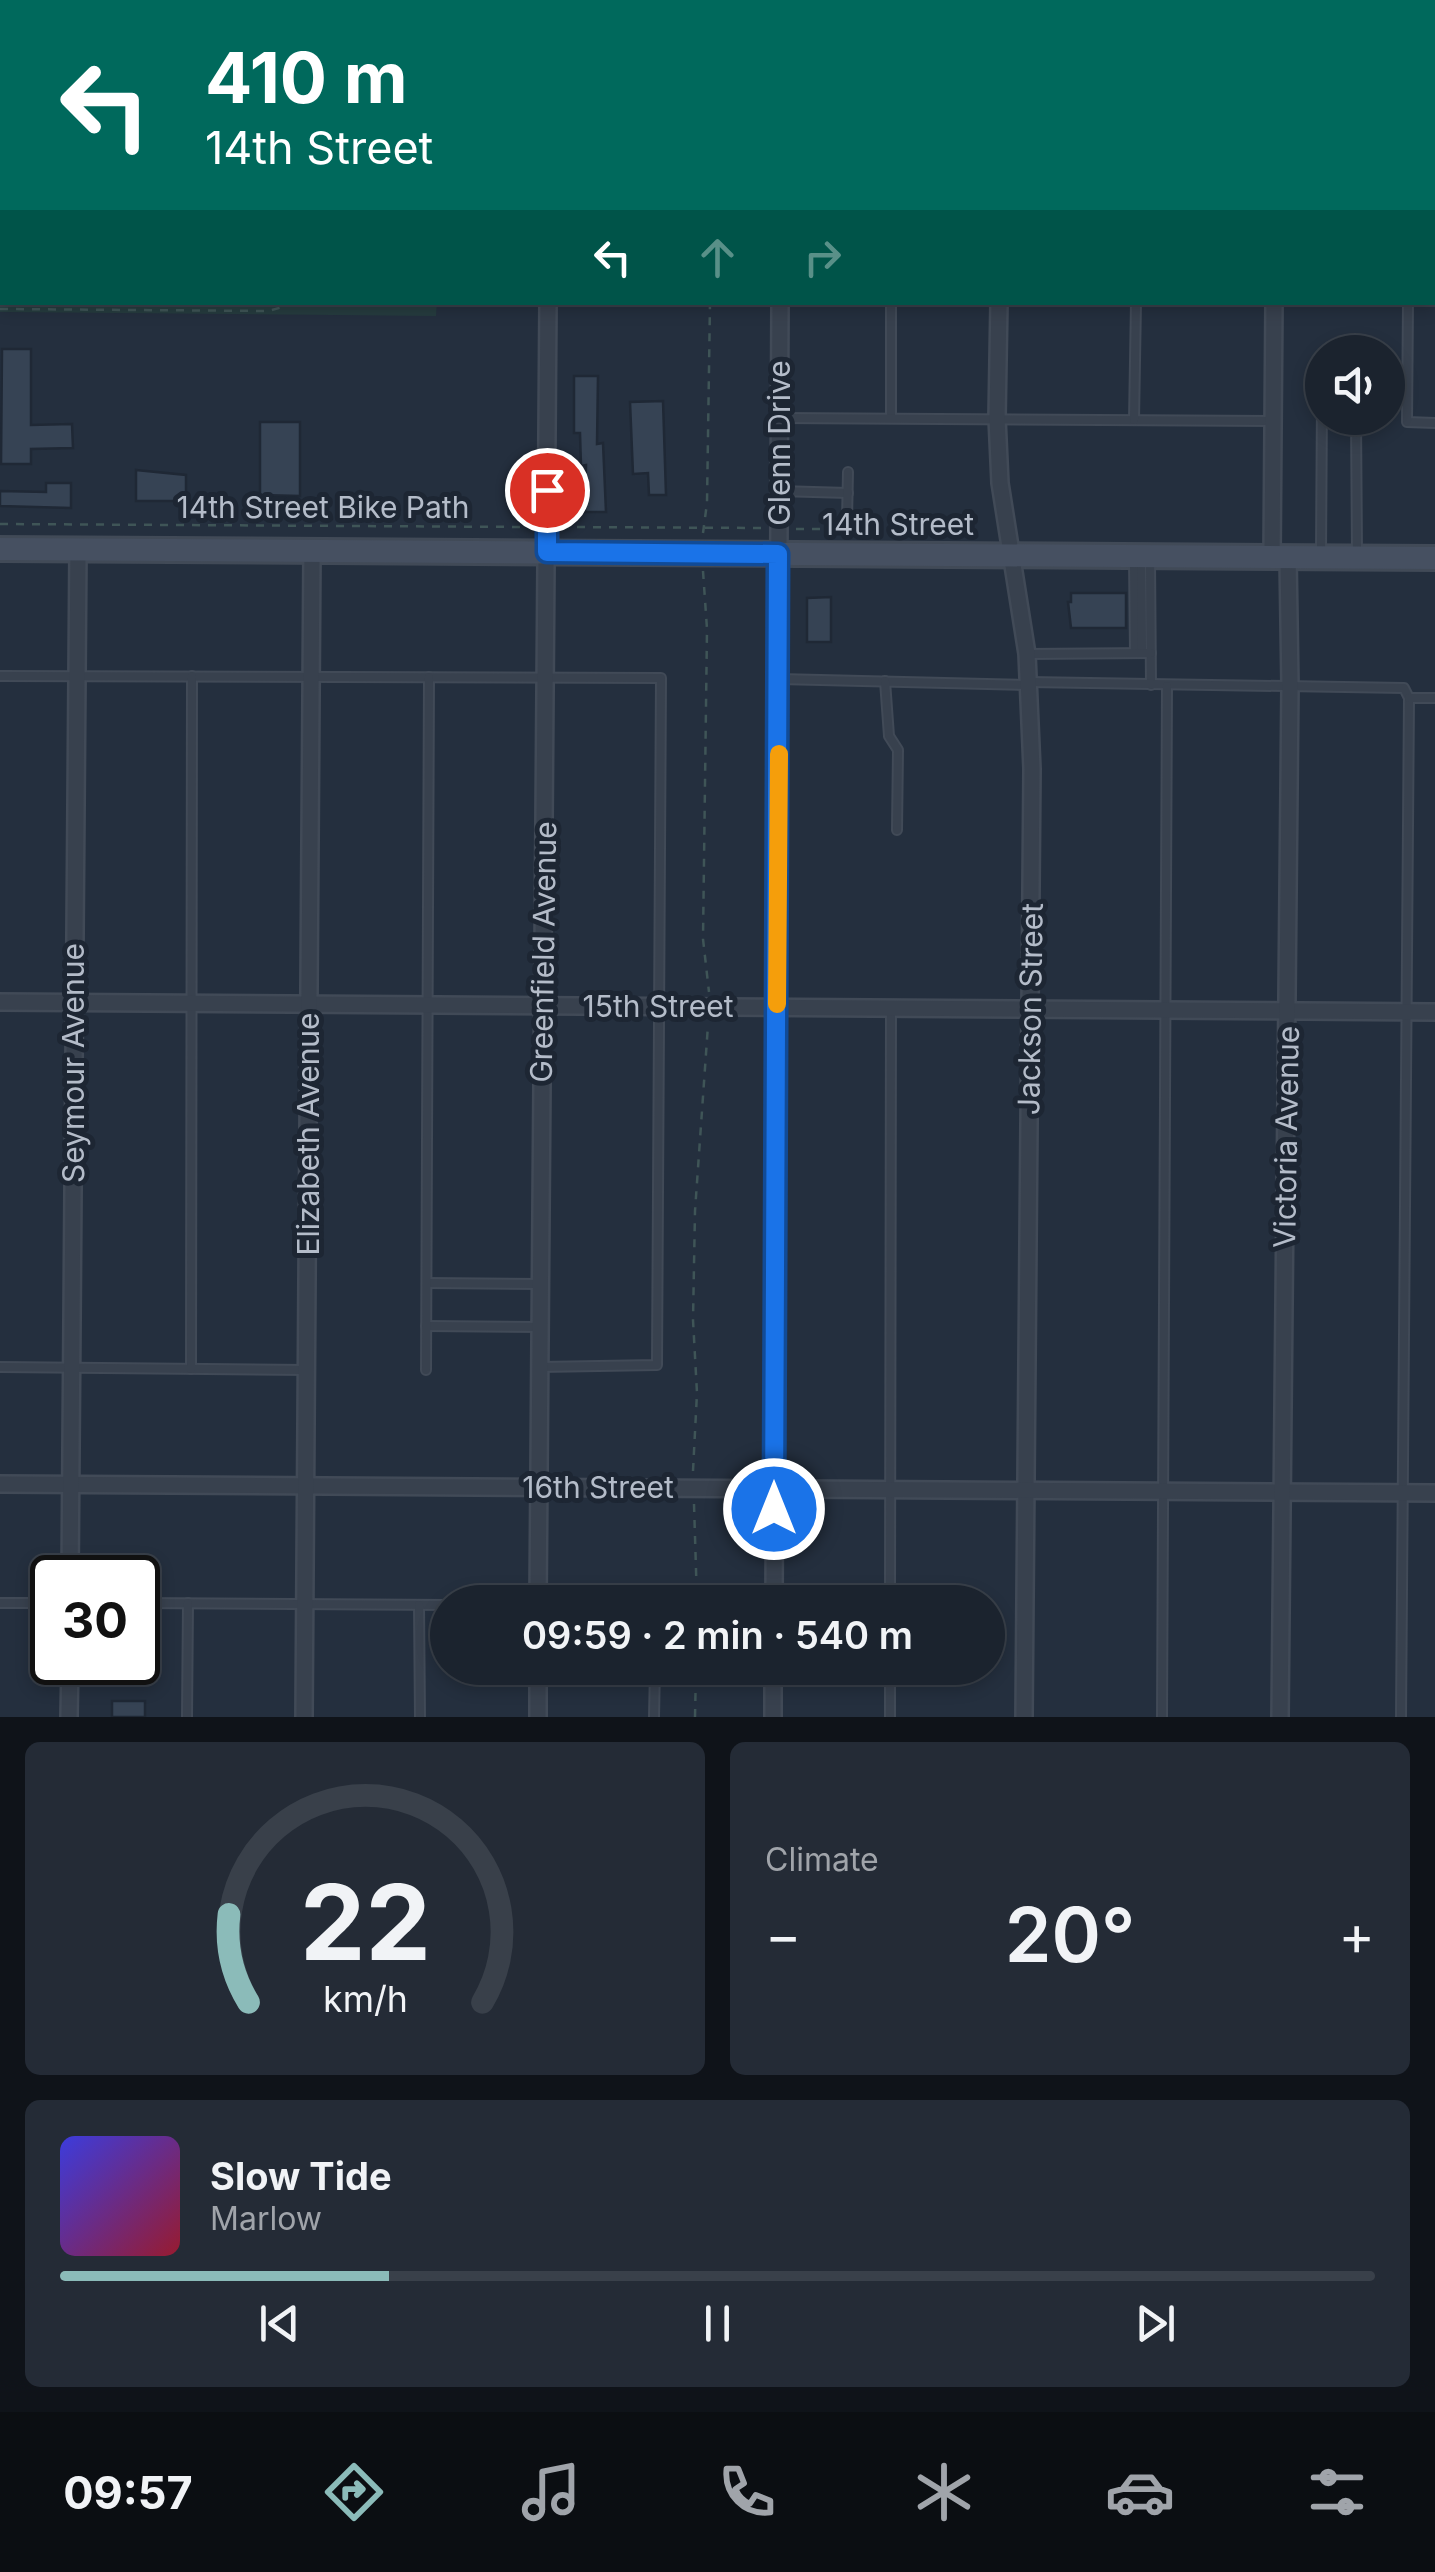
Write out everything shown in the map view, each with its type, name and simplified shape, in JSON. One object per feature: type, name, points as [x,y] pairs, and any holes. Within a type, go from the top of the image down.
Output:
[{"type":"street","name":"Greenfield Avenue","points":[[538,1585],[548,305]]},
{"type":"street","name":"Glenn Drive","points":[[774,1585],[780,305]]},
{"type":"street","name":"Jackson Street","points":[[999,305],[1000,483],[1027,654],[1032,769],[1024,1717]]},
{"type":"street","name":"Victoria Avenue","points":[[1274,305],[1273,422],[1290,686],[1280,1717]]},
{"type":"street","name":"14th Street","points":[[0,548],[1435,558]]},
{"type":"street","name":"Seymour Avenue","points":[[70,1555],[78,548]]},
{"type":"street","name":"Elizabeth Avenue","points":[[304,1717],[312,550]]},
{"type":"street","name":"15th Street","points":[[0,1002],[1435,1012]]},
{"type":"street","name":"16th Street","points":[[0,1484],[1435,1492]]},
{"type":"street","points":[[70,1685],[70,1717]]},
{"type":"street","points":[[538,1685],[538,1717]]},
{"type":"street","points":[[773,1685],[773,1717]]},
{"type":"lane","points":[[891,305],[891,417]]},
{"type":"lane","points":[[1134,420],[1136,305]]},
{"type":"lane","points":[[1408,305],[1407,422],[1435,422]]},
{"type":"lane","points":[[780,418],[1273,422]]},
{"type":"lane","points":[[1320,557],[1322,435]]},
{"type":"lane","points":[[1356,435],[1356,558]]},
{"type":"lane","points":[[847,520],[848,472]]},
{"type":"lane","points":[[779,492],[848,493]]},
{"type":"lane","points":[[1142,556],[1142,653]]},
{"type":"lane","points":[[1142,556],[1142,653],[1151,685]]},
{"type":"lane","points":[[1027,654],[1142,653]]},
{"type":"lane","points":[[0,676],[661,678],[657,1365],[540,1366]]},
{"type":"lane","points":[[191,1368],[192,676]]},
{"type":"lane","points":[[426,1370],[429,677]]},
{"type":"lane","points":[[779,679],[1404,688],[1410,698],[1401,1717]]},
{"type":"lane","points":[[886,682],[889,736],[898,750],[897,830]]},
{"type":"lane","points":[[1162,1717],[1167,686]]},
{"type":"lane","points":[[1410,698],[1435,698]]},
{"type":"lane","points":[[890,1585],[892,1008]]},
{"type":"lane","points":[[427,1282],[540,1284]]},
{"type":"lane","points":[[426,1326],[540,1326]]},
{"type":"lane","points":[[0,1367],[306,1370]]},
{"type":"lane","points":[[0,1603],[30,1603]]},
{"type":"lane","points":[[160,1603],[430,1604]]},
{"type":"lane","points":[[187,1717],[188,1604]]},
{"type":"lane","points":[[419,1604],[420,1717]]},
{"type":"lane","points":[[654,1685],[654,1717]]},
{"type":"lane","points":[[890,1685],[890,1717]]},
{"type":"path","points":[[0,309],[268,311],[295,305]]},
{"type":"path","points":[[703,534],[707,503],[710,305]]},
{"type":"path","name":"14th Street Bike Path","points":[[0,524],[767,528]]},
{"type":"path","points":[[858,529],[968,527]]},
{"type":"path","points":[[791,528],[839,529]]},
{"type":"path","points":[[703,569],[707,628],[704,940],[709,992]]},
{"type":"path","points":[[694,1470],[698,1393],[693,1320],[695,1212],[708,1024]]},
{"type":"path","points":[[694,1509],[696,1585]]},
{"type":"path","points":[[695,1717],[696,1685]]},
{"type":"green space","points":[[0,305],[437,305],[436,316],[0,312]]},
{"type":"building","points":[[2,349],[31,349],[31,425],[72,424],[73,448],[31,449],[31,464],[1,464]]},
{"type":"building","points":[[574,376],[598,376],[597,444],[603,443],[606,512],[585,512],[586,465],[581,466],[580,433],[574,433]]},
{"type":"building","points":[[663,401],[666,495],[649,495],[648,473],[633,474],[630,402]]},
{"type":"building","points":[[260,422],[300,422],[300,496],[260,495]]},
{"type":"building","points":[[136,470],[186,475],[186,501],[136,501]]},
{"type":"building","points":[[46,483],[71,483],[71,508],[0,506],[0,491],[46,492]]},
{"type":"building","points":[[1071,593],[1126,593],[1126,628],[1071,628]]},
{"type":"building","points":[[831,597],[831,642],[807,642],[807,598]]},
{"type":"building","points":[[112,1701],[145,1701],[145,1717],[112,1717]]},
{"type":"slow traffic","points":[[777,1004],[779,754]]},
{"type":"route","points":[[547,490],[547,552],[778,554],[774,1509]]}]
